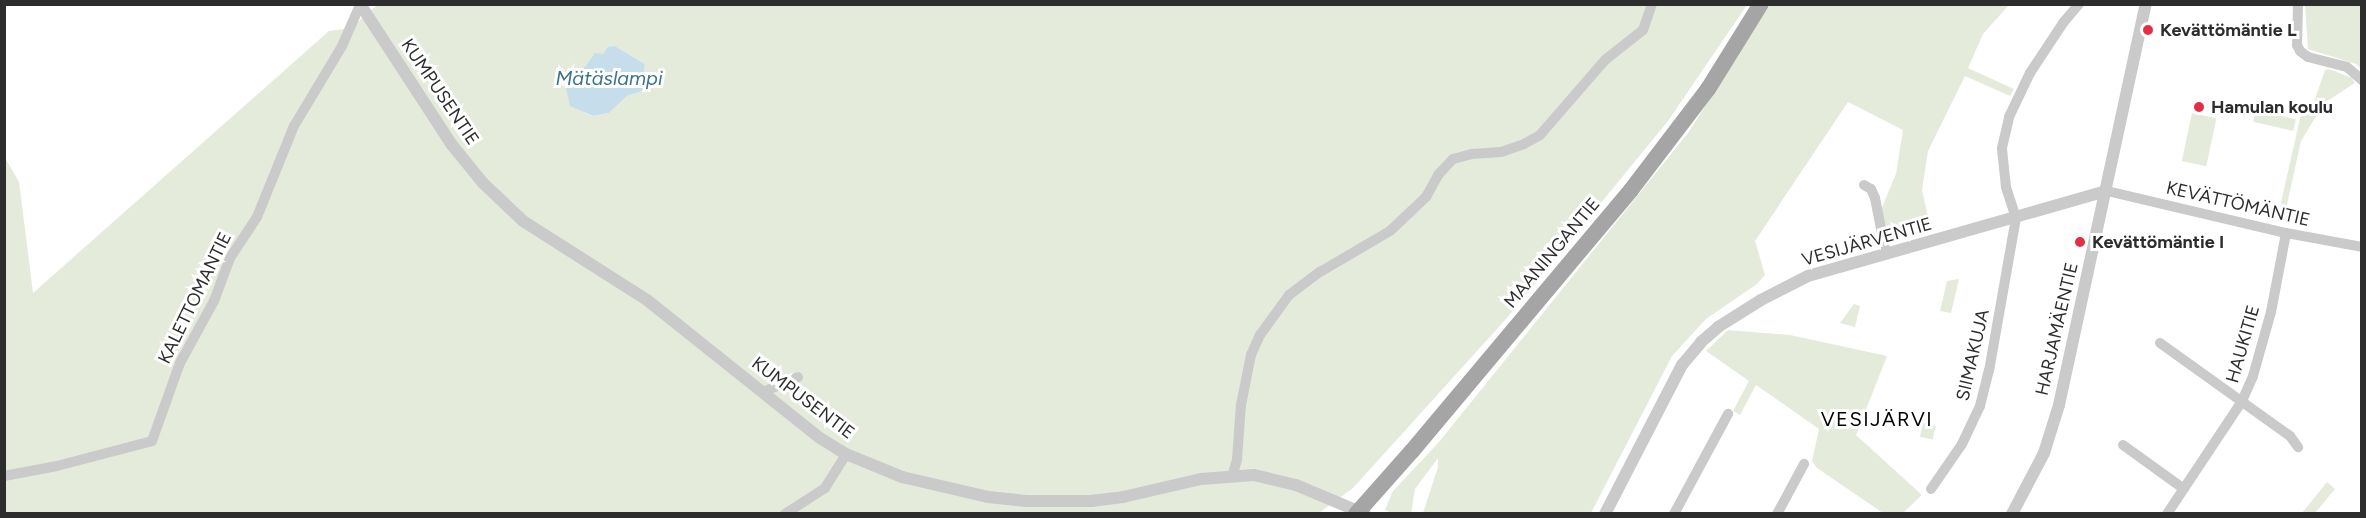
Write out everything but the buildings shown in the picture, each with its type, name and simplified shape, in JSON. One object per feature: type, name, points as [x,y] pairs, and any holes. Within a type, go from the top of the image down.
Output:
[{"type":"main road","name":"MAANINGANTIE","points":[[1360,512],[1631,190],[1708,89],[1761,4]]},
{"type":"street","points":[[1232,477],[1237,459],[1241,405],[1251,355],[1260,335],[1289,295],[1320,272],[1390,231],[1426,197],[1438,175],[1453,159],[1490,151],[1501,152],[1524,144],[1540,135],[1605,60],[1643,30],[1652,4]]},
{"type":"street","points":[[2016,218],[2007,187],[2002,148],[2004,132],[2030,73],[2063,23],[2079,4]]},
{"type":"street","name":"HARJAMÄENTIE","points":[[2012,513],[2044,453],[2059,405],[2146,4]]},
{"type":"street","points":[[2298,4],[2297,45],[2300,51],[2308,57],[2347,67],[2361,80]]},
{"type":"street","name":"KUMPUSENTIE","points":[[360,5],[452,145],[483,183],[523,220],[647,300],[820,438],[846,454],[902,477],[987,497],[1027,501],[1091,501],[1123,497],[1201,479],[1254,475],[1296,485],[1360,512]]},
{"type":"street","name":"KALETTOMANTIE","points":[[4,476],[57,466],[152,441],[180,363],[214,301],[230,258],[257,217],[294,126],[342,46],[360,5]]},
{"type":"street","points":[[1864,185],[1871,189],[1875,198],[1886,254]]},
{"type":"street","name":"VESIJÄRVENTIE","points":[[1605,513],[1682,365],[1701,342],[1761,300],[1808,276],[2107,191]]},
{"type":"street","name":"KEVÄTTÖMÄNTIE","points":[[2107,191],[2286,233],[2361,247]]},
{"type":"street","name":"SIIMAKUJA","points":[[1931,489],[1962,444],[1980,406],[1989,371],[2016,218]]},
{"type":"street","name":"HAUKITIE","points":[[2167,513],[2242,401],[2253,376],[2271,312],[2286,233]]},
{"type":"street","points":[[2160,343],[2290,436],[2298,447]]},
{"type":"street","points":[[763,392],[798,377]]},
{"type":"street","points":[[1674,513],[1728,414]]},
{"type":"street","points":[[2123,445],[2184,489]]},
{"type":"street","points":[[784,513],[825,488],[846,454]]},
{"type":"street","points":[[1777,513],[1804,464]]},
{"type":"green space","points":[[377,5],[1747,5],[1668,121],[1506,319],[1353,488],[1319,513],[5,513],[4,156],[19,182],[33,293],[329,31],[351,28]],"holes":[[[615,46],[645,64],[642,91],[627,96],[609,113],[593,116],[585,113],[571,81]]]},
{"type":"green space","points":[[1770,5],[2009,5],[1983,34],[1968,68],[2014,89],[2010,96],[1965,76],[1928,151],[1922,190],[1929,221],[1887,233],[1880,212],[1896,174],[1903,130],[1848,102],[1755,241],[1765,275],[1757,284],[1706,319],[1672,356],[1591,513],[1423,513],[1438,467],[1438,458],[1415,489],[1411,513],[1391,513],[1385,510],[1393,491],[1439,442],[1688,133]]},
{"type":"green space","points":[[2305,5],[2361,5],[2361,69],[2356,64],[2308,49]]},
{"type":"green space","points":[[2329,69],[2352,78],[2355,83],[2324,103],[2301,141],[2286,209],[2280,207],[2301,114],[2312,108],[2325,70]]},
{"type":"green space","points":[[2256,110],[2296,119],[2293,131],[2253,122]]},
{"type":"green space","points":[[2192,113],[2216,118],[2206,166],[2182,161]]},
{"type":"green space","points":[[1959,279],[1951,313],[1940,311],[1947,281]]},
{"type":"green space","points":[[1854,304],[1860,306],[1855,327],[1840,323]]},
{"type":"green space","points":[[1728,330],[1790,335],[1887,356],[1856,435],[1922,495],[1903,513],[1883,513],[1817,468],[1812,461],[1819,429],[1756,385],[1740,415],[1733,411],[1749,381],[1706,351]]},
{"type":"green space","points":[[1923,423],[1936,426],[1933,440],[1920,437]]},
{"type":"green space","points":[[2327,482],[2335,489],[2315,513],[2302,513]]},
{"type":"water","name":"Mätäslampi","points":[[615,46],[645,64],[642,91],[627,96],[609,113],[593,116],[570,106],[566,88],[579,78],[579,70],[585,67],[595,53],[603,54],[608,47]]},
{"type":"place","name":"Kevättömäntie L","points":[[2148,30]]},
{"type":"place","name":"Hamulan koulu","points":[[2199,107]]},
{"type":"place","name":"Kevättömäntie I","points":[[2080,242]]},
{"type":"district","name":"VESIJÄRVI","points":[[1877,419]]}]
